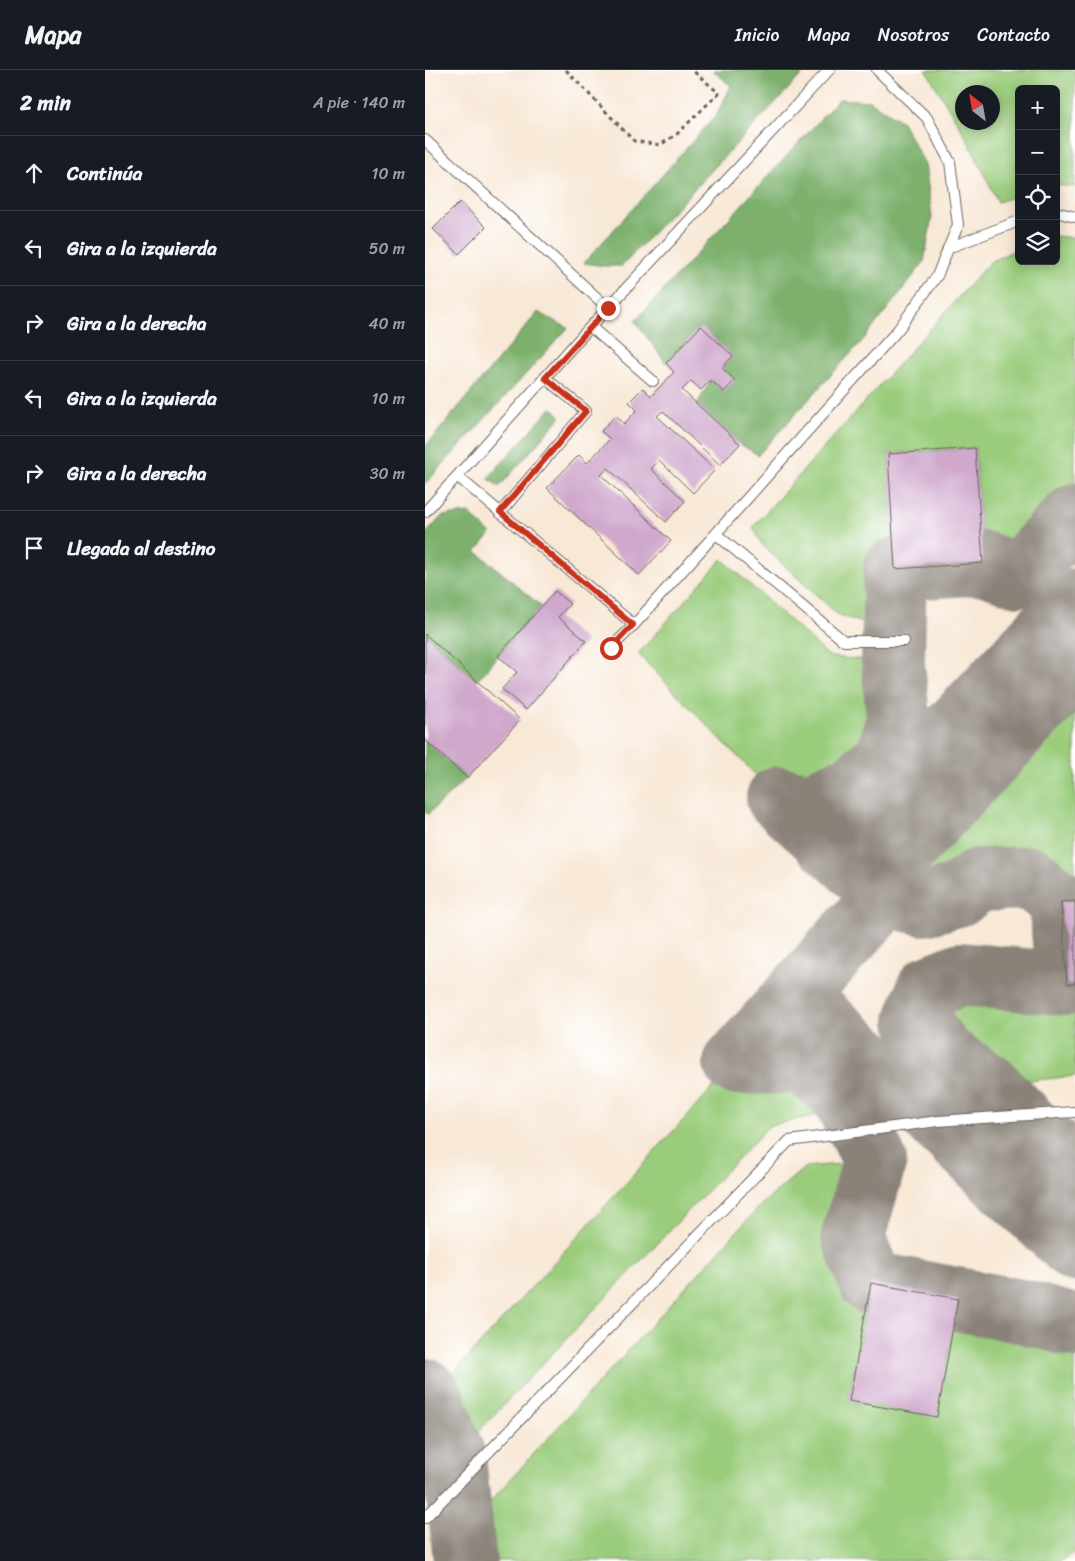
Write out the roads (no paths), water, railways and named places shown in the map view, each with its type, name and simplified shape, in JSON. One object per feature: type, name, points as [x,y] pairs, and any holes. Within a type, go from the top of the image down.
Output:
[{"type":"lane","points":[[425,512],[608,308],[829,70]]},
{"type":"lane","points":[[611,648],[716,534],[897,331],[937,276],[958,225],[950,162],[927,118],[877,70]]},
{"type":"lane","points":[[425,140],[608,308]]},
{"type":"lane","points":[[1060,213],[1075,217]]},
{"type":"lane","points":[[948,248],[1015,223]]},
{"type":"lane","points":[[591,327],[653,381]]},
{"type":"lane","points":[[500,512],[586,411],[545,378]]},
{"type":"lane","points":[[457,476],[633,625]]},
{"type":"lane","points":[[716,534],[844,640],[904,641]]},
{"type":"lane","points":[[425,1518],[789,1141],[938,1121],[1075,1112]]}]
